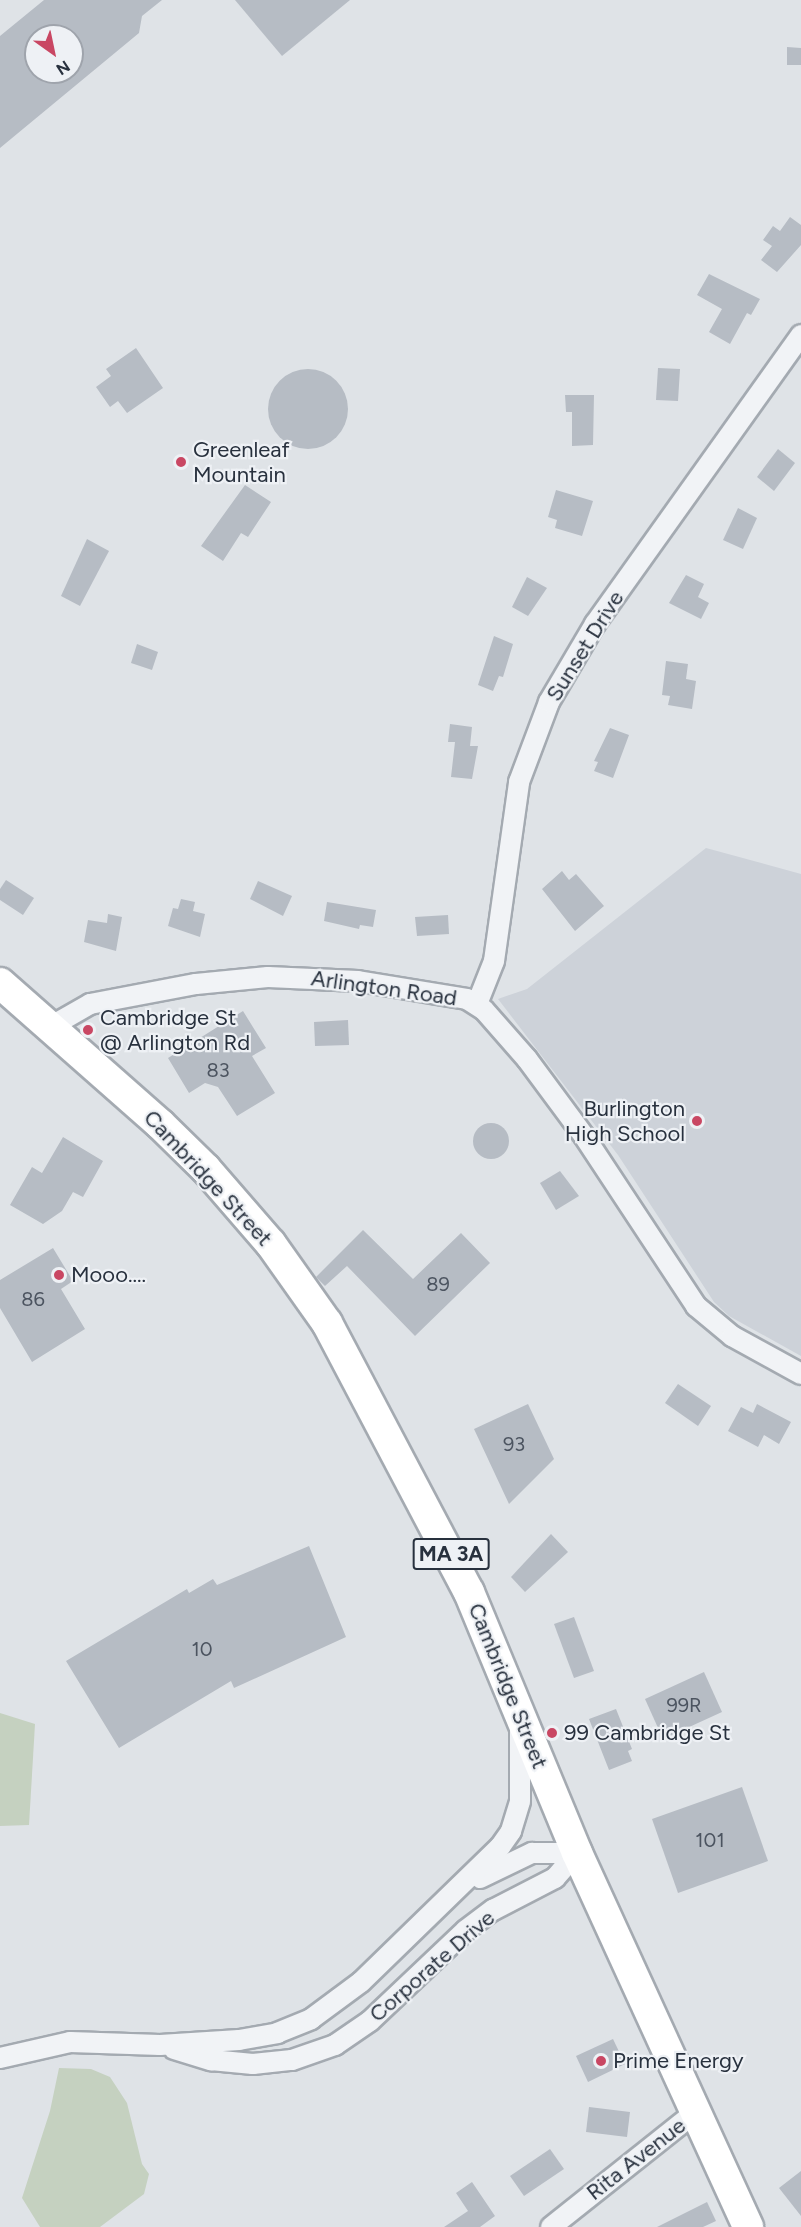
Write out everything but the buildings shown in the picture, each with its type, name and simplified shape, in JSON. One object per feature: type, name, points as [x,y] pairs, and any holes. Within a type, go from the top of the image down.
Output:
[{"type":"main road","name":"Cambridge Street","points":[[0,983],[206,1169],[259,1229],[311,1299],[445,1543],[577,1852],[693,2114],[748,2227]]},
{"type":"street","name":"Sunset Drive","points":[[477,1004],[494,961],[519,782],[549,702],[595,624],[801,335]]},
{"type":"street","name":"Arlington Road","points":[[50,1027],[93,1003],[196,984],[268,977],[358,981],[459,997],[477,1004],[505,1032],[584,1136],[696,1306],[732,1336],[801,1374]]},
{"type":"street","name":"Corporate Drive","points":[[0,2058],[70,2042],[160,2045],[256,2038],[311,2019],[361,1982],[493,1856],[511,1831],[520,1795],[519,1714]]},
{"type":"street","name":"Corporate Drive","points":[[437,1908],[473,1882],[532,1853],[577,1852]]},
{"type":"street","name":"Corporate Drive","points":[[160,2045],[211,2060],[243,2064],[292,2060],[334,2045],[370,2021],[466,1930],[493,1910],[555,1878],[577,1852]]},
{"type":"street","name":"Rita Avenue","points":[[551,2227],[693,2114]]},
{"type":"shaded area","name":"Burlington High School","points":[[706,848],[801,874],[801,1356],[729,1316],[714,1302],[618,1155],[498,999],[527,989]]},
{"type":"green space","points":[[0,1713],[35,1724],[29,1825],[0,1826]]},
{"type":"green space","points":[[59,2068],[91,2069],[110,2077],[127,2103],[142,2164],[149,2174],[144,2194],[100,2227],[40,2227],[22,2198],[50,2111]]},
{"type":"place","name":"Greenleaf Mountain","points":[[181,462]]},
{"type":"place","name":"Cambridge St @ Arlington Rd","points":[[88,1030]]},
{"type":"place","name":"Burlington High School","points":[[697,1121]]},
{"type":"place","name":"Mooo....","points":[[59,1275]]},
{"type":"place","name":"99 Cambridge St","points":[[552,1733]]},
{"type":"place","name":"Prime Energy","points":[[601,2061]]}]
